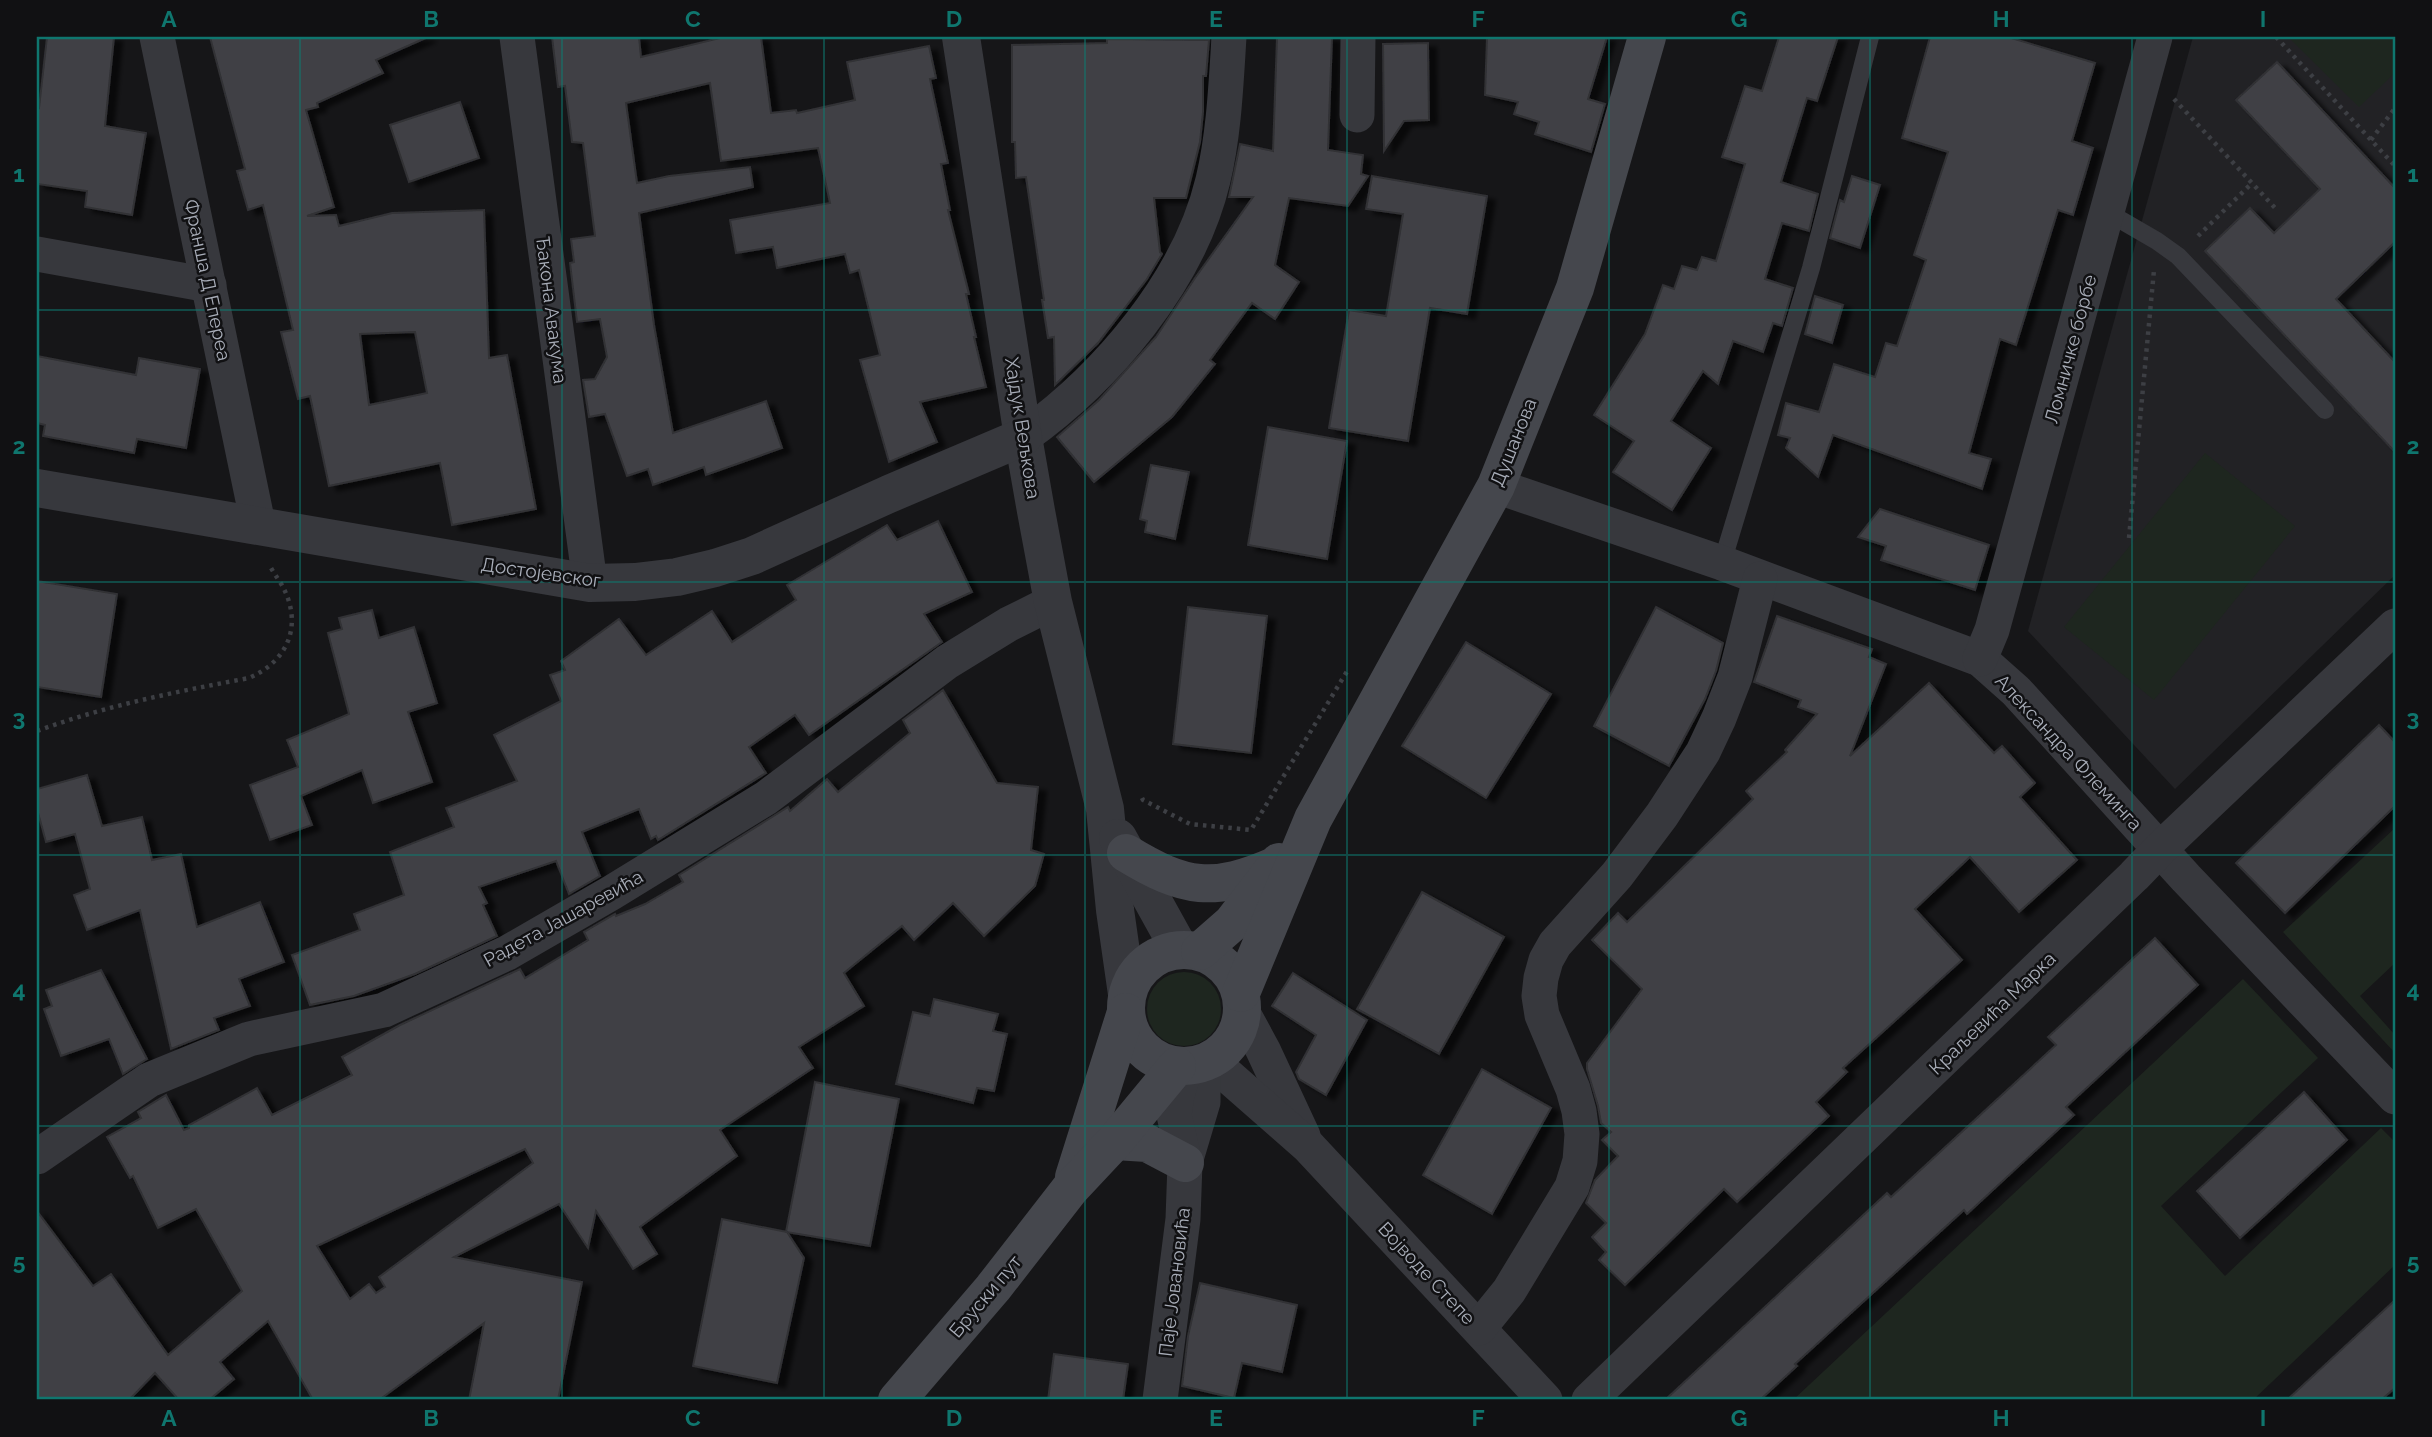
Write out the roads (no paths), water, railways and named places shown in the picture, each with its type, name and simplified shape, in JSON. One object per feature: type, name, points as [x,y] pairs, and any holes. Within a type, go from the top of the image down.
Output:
[{"type":"main road","name":"Душанова","points":[[1242,1003],[1313,819],[1496,486],[1575,288],[1647,37]]},
{"type":"main road","name":"Душанова","points":[[1190,951],[1232,923],[1313,819]]},
{"type":"main road","points":[[1126,853],[1158,873],[1186,882],[1217,884],[1247,878],[1276,865]]},
{"type":"main road","points":[[1190,951],[1214,957],[1235,979],[1242,1003],[1237,1032],[1226,1049],[1194,1064],[1158,1060],[1142,1048],[1131,1032],[1127,1003],[1133,980],[1152,958],[1190,951]]},
{"type":"main road","name":"Бруски пут","points":[[1070,1189],[1127,1003]]},
{"type":"main road","name":"Бруски пут","points":[[897,1400],[993,1288],[1070,1189],[1194,1064]]},
{"type":"main road","points":[[1115,1141],[1147,1143],[1185,1163]]},
{"type":"street","name":"Франша Д Епереа","points":[[157,37],[258,524]]},
{"type":"street","name":"Ђакона Авакума","points":[[517,37],[590,583]]},
{"type":"street","name":"Хајдук Вељкова","points":[[961,37],[1023,437],[1054,602],[1106,815]]},
{"type":"street","points":[[1023,437],[1080,391],[1128,338],[1165,289],[1193,240],[1213,180],[1223,114],[1229,37]]},
{"type":"street","points":[[1357,115],[1358,37]]},
{"type":"street","name":"Ломничке борбе","points":[[1980,659],[1992,630],[2155,37]]},
{"type":"street","points":[[37,254],[209,285]]},
{"type":"street","name":"Достојевског","points":[[37,488],[590,583],[635,582],[677,577],[752,556],[1023,437]]},
{"type":"street","name":"Александра Флеминга","points":[[1496,486],[1722,564],[1980,659],[2016,691],[2160,849],[2395,1097]]},
{"type":"street","points":[[1479,1328],[1509,1291],[1544,1234],[1572,1187],[1580,1161],[1582,1134],[1579,1111],[1573,1088],[1542,1015],[1539,996],[1546,960],[1555,944],[1617,875],[1662,816],[1703,752],[1735,677],[1760,579]]},
{"type":"street","name":"Радета Јашаревића","points":[[37,1157],[149,1080],[249,1039],[384,1010],[507,953],[766,798],[947,662],[1009,624],[1054,602]]},
{"type":"street","name":"Краљевића Марка","points":[[1589,1400],[2395,626]]},
{"type":"street","points":[[1106,815],[1126,853],[1190,951]]},
{"type":"street","points":[[1106,815],[1127,1003]]},
{"type":"street","name":"Војводе Степе","points":[[1242,1003],[1308,1146]]},
{"type":"street","name":"Војводе Степе","points":[[1194,1064],[1308,1146],[1545,1400]]},
{"type":"street","name":"Паје Јовановића","points":[[1160,1400],[1183,1219],[1185,1163],[1203,1102],[1194,1064]]},
{"type":"lane","points":[[1722,564],[1811,268],[1870,37]]},
{"type":"lane","points":[[2107,212],[2157,240],[2178,256],[2325,410]]}]
